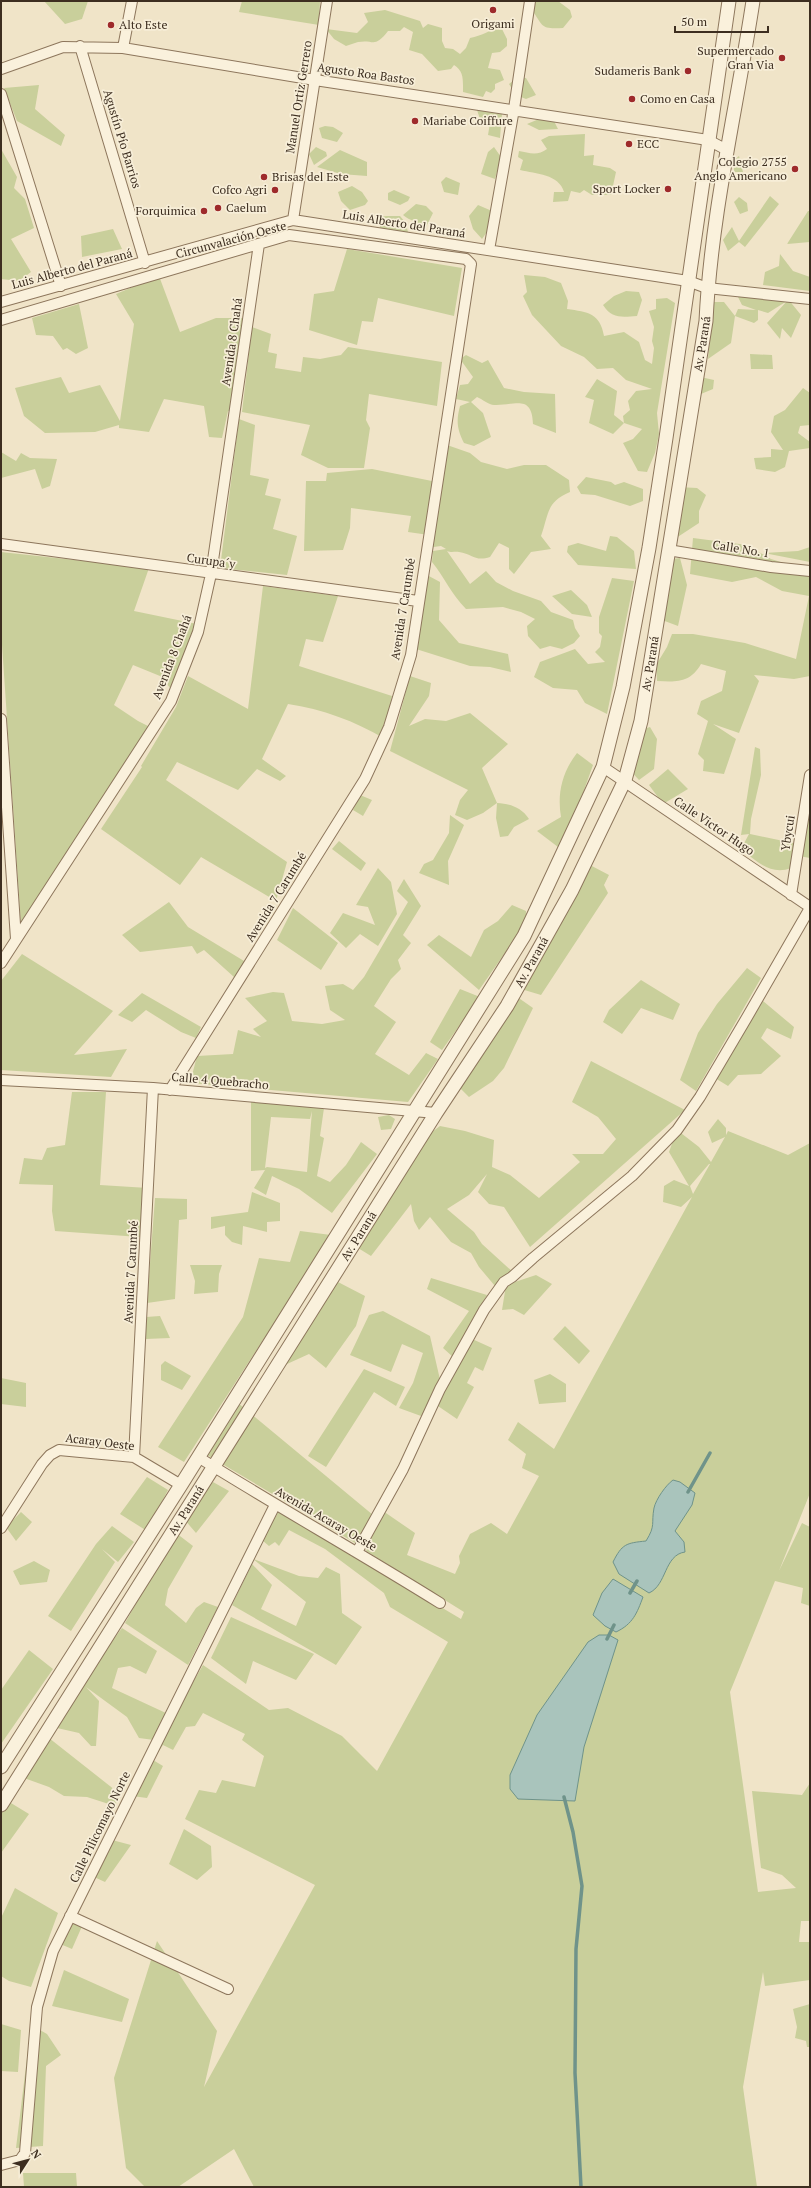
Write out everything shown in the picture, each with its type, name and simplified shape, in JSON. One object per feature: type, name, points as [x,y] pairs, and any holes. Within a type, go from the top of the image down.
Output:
[{"type":"street","points":[[123,48],[132,1]]},
{"type":"street","name":"Manuel Ortiz Gerrero","points":[[293,220],[327,1]]},
{"type":"street","points":[[489,250],[514,109],[530,1]]},
{"type":"street","name":"Av. Paraná","points":[[1,1768],[181,1485],[524,936],[603,767],[623,687],[648,548],[728,1]]},
{"type":"street","name":"Av. Paraná","points":[[1,1805],[215,1467],[436,1113],[507,1006],[572,890],[625,780],[641,721],[706,321],[707,288],[753,1]]},
{"type":"street","name":"Agusto Roa Bastos","points":[[1,69],[63,47],[80,46],[123,48],[315,80],[514,109],[708,140],[728,150]]},
{"type":"street","name":"Agustín Pío Barrios","points":[[80,46],[145,263]]},
{"type":"street","points":[[1,94],[61,286]]},
{"type":"street","name":"Luis Alberto del Paraná","points":[[1,302],[145,263],[293,220],[688,281],[707,288],[810,299]]},
{"type":"street","name":"Circunvalación Oeste","points":[[1,320],[289,235],[466,259],[471,264]]},
{"type":"street","name":"Avenida 8 Chahá","points":[[1,962],[171,701],[198,632],[211,574],[259,244]]},
{"type":"street","name":"Avenida 7 Carumbé","points":[[170,1090],[365,779],[389,727],[411,655],[418,601],[471,264]]},
{"type":"street","name":"Curupa´y","points":[[1,544],[211,574],[418,601]]},
{"type":"street","name":"Calle No. 1","points":[[668,550],[771,567],[810,571]]},
{"type":"street","points":[[1,719],[2,753],[16,939]]},
{"type":"street","name":"Calle Victor Hugo","points":[[603,767],[625,780],[810,907]]},
{"type":"street","name":"Ybycui","points":[[791,894],[810,775]]},
{"type":"street","points":[[357,1552],[403,1469],[440,1389],[484,1310],[504,1282],[512,1277],[632,1176],[677,1130],[700,1097],[810,907]]},
{"type":"street","name":"Calle 4 Quebracho","points":[[1,1080],[153,1088],[436,1113]]},
{"type":"street","name":"Avenida 7 Carumbé","points":[[134,1456],[153,1088]]},
{"type":"street","name":"Acaray Oeste","points":[[1,1528],[42,1464],[54,1451],[59,1450],[134,1456],[181,1485]]},
{"type":"street","name":"Avenida Acaray Oeste","points":[[198,1457],[275,1505],[440,1602]]},
{"type":"street","name":"Calle Pilicomayo Norte","points":[[1,2165],[20,2160],[25,2153],[37,2007],[53,1951],[275,1505]]},
{"type":"street","points":[[70,1916],[228,1988]]},
{"type":"green space","points":[[44,1],[88,1],[82,19],[65,24]]},
{"type":"green space","points":[[242,1],[320,1],[319,25],[239,12]]},
{"type":"green space","points":[[536,1],[558,1],[570,10],[572,17],[563,28],[550,28],[543,26],[532,10]]},
{"type":"green space","points":[[385,10],[420,21],[423,28],[428,24],[442,28],[442,41],[445,48],[453,49],[460,54],[466,48],[470,38],[501,27],[507,39],[507,46],[500,52],[492,53],[488,68],[500,70],[504,80],[495,84],[495,89],[491,93],[486,91],[483,97],[463,92],[460,70],[454,65],[451,69],[438,71],[422,54],[409,50],[413,32],[404,27],[400,31],[388,31],[377,42],[363,41],[346,46],[334,39],[326,29],[357,33],[368,22],[364,13]]},
{"type":"green space","points":[[518,77],[526,78],[536,95],[526,99],[516,95],[509,84]]},
{"type":"green space","points":[[39,85],[35,109],[65,135],[61,146],[17,121],[4,88]]},
{"type":"green space","points":[[477,110],[502,114],[500,138],[488,135],[490,123],[480,119]]},
{"type":"green space","points":[[539,119],[554,121],[558,129],[539,130],[527,124]]},
{"type":"green space","points":[[325,126],[333,127],[343,133],[337,142],[322,138],[319,128]]},
{"type":"green space","points":[[585,134],[584,156],[594,155],[593,165],[610,168],[616,172],[611,195],[592,195],[584,190],[580,193],[571,191],[568,201],[553,202],[554,192],[564,192],[561,186],[552,178],[520,170],[523,160],[518,157],[519,151],[526,153],[540,153],[547,149],[541,140],[549,136]]},
{"type":"green space","points":[[316,147],[326,152],[327,156],[314,165],[309,154]]},
{"type":"green space","points":[[494,147],[501,157],[495,179],[481,174],[488,152]]},
{"type":"green space","points":[[1,149],[17,177],[14,188],[25,199],[34,228],[11,239],[31,272],[19,281],[1,279]]},
{"type":"green space","points":[[340,150],[367,162],[367,176],[341,174],[317,167]]},
{"type":"green space","points":[[739,156],[743,172],[734,172],[734,160]]},
{"type":"green space","points":[[446,177],[460,183],[458,195],[444,192],[441,182]]},
{"type":"green space","points":[[352,186],[362,192],[368,201],[365,205],[350,210],[341,201],[338,192]]},
{"type":"green space","points":[[394,190],[410,197],[408,201],[400,205],[388,200],[388,193]]},
{"type":"green space","points":[[770,196],[779,204],[745,247],[739,242],[728,251],[723,240],[732,227],[739,241]]},
{"type":"green space","points":[[739,197],[747,203],[748,211],[740,214],[734,202]]},
{"type":"green space","points":[[416,204],[426,206],[433,213],[426,227],[408,219],[403,215]]},
{"type":"green space","points":[[478,205],[492,211],[491,226],[482,239],[473,229],[469,216]]},
{"type":"green space","points":[[808,211],[810,211],[810,242],[787,244]]},
{"type":"green space","points":[[400,216],[405,222],[409,235],[380,233],[380,224],[377,217]]},
{"type":"green space","points":[[113,229],[122,249],[82,257],[81,236]]},
{"type":"green space","points":[[347,249],[462,268],[454,316],[378,298],[373,322],[362,321],[357,345],[309,330],[314,294],[334,291]]},
{"type":"green space","points":[[780,254],[793,271],[810,277],[810,291],[763,285],[765,272],[779,266]]},
{"type":"green space","points":[[524,275],[545,277],[561,283],[568,301],[567,309],[581,311],[592,315],[599,322],[604,336],[624,332],[639,342],[645,360],[652,364],[654,348],[652,341],[654,327],[649,311],[656,309],[656,299],[667,298],[675,303],[657,413],[659,434],[655,453],[647,472],[638,471],[623,443],[633,439],[642,429],[624,423],[623,416],[630,410],[628,401],[636,391],[652,389],[626,380],[613,368],[597,369],[584,357],[561,346],[532,315],[523,296],[527,292]]},
{"type":"green space","points":[[159,276],[180,332],[216,318],[247,318],[233,412],[228,411],[222,438],[209,437],[204,406],[164,399],[149,432],[119,428],[119,425],[95,432],[45,433],[24,416],[15,388],[61,377],[69,393],[100,385],[120,421],[134,324],[116,294]]},
{"type":"green space","points":[[626,291],[639,292],[642,300],[637,316],[622,317],[614,315],[606,310],[603,305],[614,296]]},
{"type":"green space","points":[[735,291],[788,299],[801,315],[791,338],[782,328],[780,339],[767,323],[787,301],[768,313],[758,310],[758,320],[754,323],[735,316],[738,309],[756,310],[742,305]]},
{"type":"green space","points":[[713,302],[724,302],[735,316],[731,343],[708,359]]},
{"type":"green space","points":[[79,304],[88,348],[76,354],[67,348],[63,350],[53,336],[36,335],[32,318]]},
{"type":"green space","points":[[252,327],[271,334],[268,352],[277,354],[275,368],[301,372],[303,357],[320,359],[341,355],[348,347],[442,362],[437,406],[369,394],[366,420],[370,428],[364,468],[328,468],[301,455],[310,425],[242,412]]},
{"type":"green space","points":[[750,354],[772,355],[773,369],[751,369]]},
{"type":"green space","points":[[466,355],[482,363],[488,360],[504,388],[524,392],[555,394],[556,433],[533,424],[532,414],[529,408],[521,403],[492,405],[477,397],[471,402],[483,413],[491,437],[474,446],[464,443],[458,425],[458,416],[460,406],[470,402],[456,399],[460,385],[468,384],[473,377],[460,359]]},
{"type":"green space","points":[[696,376],[714,380],[713,389],[701,394]]},
{"type":"green space","points":[[597,379],[617,391],[614,415],[624,423],[613,434],[589,423],[594,400],[585,397]]},
{"type":"green space","points":[[803,388],[810,393],[810,425],[800,426],[798,433],[810,442],[810,448],[789,451],[785,467],[775,472],[756,469],[754,458],[771,457],[771,449],[783,450],[771,432],[774,416],[785,410]]},
{"type":"green space","points":[[239,419],[255,425],[250,475],[269,479],[265,495],[281,499],[273,529],[297,536],[287,575],[220,568]]},
{"type":"green space","points":[[447,445],[470,453],[481,462],[507,469],[524,465],[546,465],[569,480],[570,492],[556,500],[552,505],[547,515],[541,536],[551,549],[531,552],[514,574],[509,569],[509,548],[499,543],[490,557],[481,559],[464,553],[447,551],[470,584],[486,571],[496,582],[513,591],[541,601],[551,612],[573,620],[575,628],[580,636],[574,643],[562,649],[550,646],[540,649],[528,636],[527,626],[535,619],[521,612],[503,607],[466,609],[456,598],[432,562],[433,551],[446,549],[441,546],[426,548],[429,535],[408,532],[411,516],[351,508],[350,528],[343,550],[304,551],[306,481],[326,481],[327,473],[372,469],[437,482]]},
{"type":"green space","points":[[1,452],[16,461],[21,453],[30,458],[57,459],[50,486],[42,489],[35,469],[1,478]]},
{"type":"green space","points":[[586,477],[611,482],[615,485],[624,482],[643,489],[643,501],[630,506],[595,495],[581,494],[577,487]]},
{"type":"green space","points":[[678,487],[697,488],[706,495],[699,511],[699,523],[670,542]]},
{"type":"green space","points":[[610,536],[617,537],[634,551],[636,569],[578,565],[567,552],[568,546],[578,543],[606,551]]},
{"type":"green space","points":[[693,538],[747,545],[771,559],[810,571],[810,676],[794,679],[754,675],[759,681],[739,733],[713,724],[736,739],[724,774],[703,771],[704,760],[698,754],[708,721],[697,714],[701,701],[722,691],[726,671],[701,664],[688,678],[677,681],[657,681],[656,665],[667,647],[672,634],[693,634],[745,643],[796,659],[809,596],[782,591],[756,577],[732,582],[690,574]]},
{"type":"green space","points":[[810,547],[810,562],[764,553],[798,551]]},
{"type":"green space","points":[[1,552],[149,568],[134,611],[197,624],[171,689],[160,676],[133,665],[114,705],[150,727],[21,925],[1,630]]},
{"type":"green space","points":[[680,558],[687,585],[678,626],[662,620],[672,559]]},
{"type":"green space","points":[[427,575],[440,582],[439,620],[459,643],[508,654],[511,672],[490,667],[470,666],[416,649]]},
{"type":"green space","points":[[612,578],[634,581],[607,714],[585,703],[577,690],[553,688],[534,677],[540,662],[575,649],[588,664],[605,662],[595,652],[600,647],[602,636],[599,633],[599,617]]},
{"type":"green space","points":[[263,586],[338,596],[323,642],[306,639],[299,666],[392,696],[385,739],[350,721],[313,709],[288,704],[262,759],[286,776],[280,781],[257,769],[238,790],[177,762],[166,780],[287,862],[276,901],[201,857],[180,885],[101,829],[142,767],[141,766],[176,707],[188,676],[248,709]]},
{"type":"green space","points":[[571,590],[587,605],[592,617],[572,614],[552,596]]},
{"type":"green space","points":[[410,676],[431,683],[429,696],[409,726],[425,719],[446,721],[470,713],[508,744],[482,768],[497,803],[483,813],[467,820],[455,815],[460,800],[468,790],[390,751]]},
{"type":"green space","points":[[650,727],[657,739],[654,769],[639,780],[625,765],[631,733]]},
{"type":"green space","points":[[755,747],[760,749],[761,775],[751,819],[750,834],[793,843],[795,855],[791,868],[784,870],[770,869],[741,849],[749,834],[741,835]]},
{"type":"green space","points":[[577,753],[593,765],[583,793],[558,847],[537,831],[561,817],[560,792],[564,776]]},
{"type":"green space","points":[[668,769],[688,789],[663,804],[649,785]]},
{"type":"green space","points":[[360,795],[372,800],[363,816],[353,810]]},
{"type":"green space","points":[[497,803],[506,804],[519,809],[529,819],[514,827],[508,836],[500,837],[496,818]]},
{"type":"green space","points":[[810,814],[810,858],[799,856]]},
{"type":"green space","points":[[450,815],[464,825],[448,861],[449,885],[419,873],[424,864],[433,860],[449,833]]},
{"type":"green space","points":[[339,841],[366,863],[361,871],[332,849]]},
{"type":"green space","points":[[588,864],[609,875],[604,885],[608,893],[541,995],[521,989]]},
{"type":"green space","points":[[378,868],[391,882],[397,914],[378,946],[360,934],[346,948],[330,933],[343,913],[375,925],[368,907],[356,905]]},
{"type":"green space","points":[[404,879],[421,906],[403,935],[411,943],[398,960],[401,969],[391,979],[374,1006],[396,1022],[375,1054],[409,1075],[426,1053],[438,1059],[408,1102],[190,1083],[197,1056],[233,1054],[238,1030],[261,1037],[253,1029],[267,1021],[245,998],[273,992],[284,993],[292,1021],[322,1024],[345,1020],[330,1010],[325,986],[343,984],[353,990],[364,977],[408,902],[397,891]]},
{"type":"green space","points":[[169,902],[188,927],[249,964],[234,977],[204,950],[197,954],[192,946],[140,952],[122,935]]},
{"type":"green space","points":[[512,905],[526,911],[526,923],[479,990],[427,945],[439,935],[471,957],[484,930],[498,921]]},
{"type":"green space","points":[[293,908],[338,943],[321,970],[277,940]]},
{"type":"green space","points":[[22,954],[113,1011],[74,1055],[127,1049],[111,1077],[1,1070],[1,981]]},
{"type":"green space","points":[[747,968],[761,978],[696,1091],[680,1080],[698,1033],[717,1004]]},
{"type":"green space","points":[[641,980],[680,1004],[673,1020],[641,1008],[622,1034],[603,1022],[609,1010]]},
{"type":"green space","points":[[460,989],[480,997],[442,1050],[430,1042]]},
{"type":"green space","points":[[142,993],[201,1027],[196,1038],[181,1032],[146,1010],[132,1022],[118,1015]]},
{"type":"green space","points":[[513,994],[533,1008],[504,1068],[493,1081],[469,1097],[455,1083]]},
{"type":"green space","points":[[763,1001],[794,1027],[791,1039],[767,1028],[761,1038],[781,1056],[761,1074],[738,1075],[728,1086],[715,1078]]},
{"type":"green space","points":[[591,1061],[685,1110],[530,1247],[504,1207],[489,1204],[478,1192],[487,1174],[469,1195],[447,1209],[474,1232],[482,1244],[514,1273],[495,1286],[479,1267],[471,1253],[451,1242],[430,1217],[419,1230],[414,1221],[411,1204],[371,1256],[358,1248],[420,1141],[440,1126],[465,1131],[494,1140],[492,1167],[510,1175],[539,1198],[580,1162],[572,1154],[603,1154],[616,1139],[598,1117],[572,1102]]},
{"type":"green space","points":[[72,1092],[106,1092],[100,1185],[148,1188],[140,1237],[55,1231],[52,1211],[53,1185],[19,1184],[24,1158],[42,1160],[47,1148],[65,1145]]},
{"type":"green space","points":[[251,1100],[314,1102],[313,1108],[324,1108],[320,1136],[324,1138],[317,1176],[330,1182],[346,1165],[361,1142],[377,1154],[332,1213],[299,1189],[272,1176],[266,1195],[254,1188],[265,1170],[251,1171]],"holes":[[[312,1111],[307,1172],[265,1168],[271,1117],[310,1119]]]},
{"type":"green space","points":[[389,1115],[395,1119],[391,1129],[381,1130],[378,1117]]},
{"type":"green space","points":[[718,1119],[726,1128],[726,1135],[728,1131],[788,1155],[810,1143],[810,1493],[779,1571],[802,1523],[810,1527],[810,1606],[801,1603],[803,1588],[775,1581],[730,1692],[758,1892],[796,1888],[782,1875],[761,1868],[752,1791],[802,1795],[810,1783],[809,1921],[801,1921],[799,1942],[810,1942],[810,1980],[765,1986],[763,1972],[743,2087],[757,2187],[254,2187],[234,2149],[178,2187],[145,2187],[126,2168],[114,2078],[157,1941],[217,2031],[204,2087],[315,1885],[185,1819],[199,1790],[216,1793],[222,1780],[255,1787],[264,1756],[242,1740],[245,1734],[203,1713],[195,1726],[186,1727],[173,1750],[163,1745],[153,1760],[163,1766],[147,1798],[132,1796],[184,1698],[203,1665],[269,1710],[288,1708],[342,1736],[377,1771],[448,1642],[390,1607],[384,1593],[325,1549],[289,1530],[279,1546],[275,1542],[269,1546],[262,1540],[279,1511],[461,1619],[464,1612],[366,1551],[383,1511],[415,1533],[407,1555],[455,1574],[460,1563],[459,1556],[470,1534],[491,1523],[507,1534],[539,1476],[522,1468],[526,1454],[508,1440],[518,1422],[554,1449],[692,1197],[681,1207],[663,1202],[664,1186],[674,1180],[689,1186],[669,1152],[677,1130],[699,1147],[711,1162],[725,1137],[712,1143],[708,1132]],"holes":[[[710,1164],[693,1194],[690,1186]]]},
{"type":"green space","points":[[252,1192],[280,1203],[280,1221],[267,1222],[267,1232],[243,1226],[242,1245],[232,1242],[225,1235],[225,1226],[211,1229],[211,1217],[248,1212]]},
{"type":"green space","points":[[155,1198],[187,1199],[187,1219],[179,1220],[175,1299],[147,1303]]},
{"type":"green space","points":[[300,1231],[331,1235],[184,1462],[158,1447],[243,1317],[259,1258],[290,1262]]},
{"type":"green space","points":[[190,1265],[222,1265],[219,1274],[218,1292],[194,1294],[195,1281]]},
{"type":"green space","points":[[536,1275],[552,1284],[524,1315],[513,1309],[502,1310],[506,1285]]},
{"type":"green space","points":[[431,1278],[487,1295],[453,1357],[443,1348],[469,1311],[427,1289]]},
{"type":"green space","points":[[338,1282],[365,1296],[356,1326],[326,1368],[309,1354],[276,1369]]},
{"type":"green space","points":[[383,1311],[430,1336],[441,1384],[421,1416],[399,1408],[413,1383],[423,1353],[402,1344],[391,1372],[350,1355],[369,1315]]},
{"type":"green space","points":[[160,1316],[170,1338],[146,1339],[146,1317]]},
{"type":"green space","points":[[565,1326],[590,1351],[579,1364],[553,1339]]},
{"type":"green space","points":[[470,1338],[492,1348],[483,1371],[475,1367],[467,1383],[474,1387],[457,1419],[435,1404]]},
{"type":"green space","points":[[165,1361],[191,1376],[182,1390],[161,1380],[161,1365]]},
{"type":"green space","points":[[364,1369],[405,1387],[396,1406],[374,1392],[326,1467],[308,1456]]},
{"type":"green space","points":[[550,1374],[566,1384],[566,1402],[539,1404],[534,1380]]},
{"type":"green space","points":[[1,1378],[26,1383],[26,1407],[1,1404]]},
{"type":"green space","points":[[238,1403],[373,1515],[355,1543],[202,1452]]},
{"type":"green space","points":[[147,1477],[168,1490],[147,1531],[120,1514]]},
{"type":"green space","points":[[213,1482],[229,1491],[196,1533],[184,1519]]},
{"type":"green space","points":[[21,1512],[32,1522],[16,1541],[6,1527]]},
{"type":"green space","points":[[112,1526],[134,1542],[118,1562],[102,1549],[115,1562],[71,1631],[48,1616],[96,1544]]},
{"type":"green space","points":[[176,1533],[193,1546],[168,1589],[165,1605],[186,1623],[196,1608],[204,1602],[218,1607],[188,1665],[125,1623]]},
{"type":"green space","points":[[253,1559],[299,1576],[318,1578],[326,1567],[340,1574],[342,1613],[362,1627],[336,1665],[232,1605],[252,1564],[272,1585],[261,1609],[296,1626],[306,1602]]},
{"type":"green space","points":[[34,1561],[50,1570],[47,1582],[20,1585],[13,1571]]},
{"type":"green space","points":[[231,1617],[314,1654],[296,1680],[253,1661],[246,1684],[211,1658]]},
{"type":"green space","points":[[122,1628],[157,1651],[146,1674],[130,1666],[118,1668],[112,1688],[168,1714],[154,1740],[139,1738],[127,1717],[86,1687],[99,1701],[96,1746],[91,1746],[79,1733],[57,1728],[83,1686],[81,1683]]},
{"type":"green space","points":[[29,1650],[53,1669],[1,1744],[1,1690]]},
{"type":"green space","points":[[49,1738],[120,1794],[115,1806],[87,1797],[64,1796],[49,1787],[24,1778]]},
{"type":"green space","points":[[6,1800],[29,1814],[1,1853],[1,1808]]},
{"type":"green space","points":[[184,1829],[211,1846],[212,1867],[197,1880],[169,1864]]},
{"type":"green space","points":[[112,1840],[131,1845],[105,1882],[94,1877]]},
{"type":"green space","points":[[15,1888],[58,1913],[31,1987],[9,1981],[1,1976],[1,1918]]},
{"type":"green space","points":[[75,1916],[83,1924],[72,1949],[58,1943]]},
{"type":"green space","points":[[64,1970],[129,1999],[122,2022],[52,2006]]},
{"type":"green space","points":[[810,2004],[810,2047],[807,2047],[806,2041],[795,2038],[797,2027],[793,2009]]},
{"type":"green space","points":[[1,2024],[21,2030],[18,2072],[1,2071]]},
{"type":"green space","points":[[31,2025],[47,2034],[61,2055],[46,2066],[43,2146],[16,2148]]},
{"type":"green space","points":[[23,2173],[76,2173],[77,2187],[24,2187]]},
{"type":"water","points":[[673,1480],[680,1482],[695,1493],[692,1505],[675,1531],[684,1542],[685,1552],[678,1554],[673,1559],[659,1584],[649,1593],[619,1574],[613,1562],[619,1551],[625,1546],[646,1541],[652,1528],[655,1504],[667,1485]]},
{"type":"water","points":[[613,1579],[643,1597],[634,1618],[622,1629],[616,1632],[605,1626],[593,1615],[602,1593]]},
{"type":"water","points":[[599,1635],[609,1635],[618,1640],[584,1747],[575,1801],[518,1799],[510,1789],[510,1775],[537,1715],[588,1642]]},
{"type":"waterway","points":[[688,1492],[710,1453]]},
{"type":"waterway","points":[[630,1593],[637,1581]]},
{"type":"waterway","points":[[607,1639],[614,1625]]},
{"type":"waterway","points":[[564,1797],[573,1832],[582,1886],[576,1949],[575,2073],[581,2187]]},
{"type":"place","name":"Origami","points":[[493,10]]},
{"type":"place","name":"Alto Este","points":[[111,25]]},
{"type":"place","name":"Supermercado Gran Via","points":[[782,58]]},
{"type":"place","name":"Sudameris Bank","points":[[688,71]]},
{"type":"place","name":"Como en Casa","points":[[632,99]]},
{"type":"place","name":"Mariabe Coiffure","points":[[415,121]]},
{"type":"place","name":"ECC","points":[[629,144]]},
{"type":"place","name":"Colegio 2755 Anglo Americano","points":[[795,169]]},
{"type":"place","name":"Brisas del Este","points":[[264,177]]},
{"type":"place","name":"Sport Locker","points":[[668,189]]},
{"type":"place","name":"Cofco Agri","points":[[275,190]]},
{"type":"place","name":"Caelum","points":[[218,208]]},
{"type":"place","name":"Forquimica","points":[[204,211]]}]
